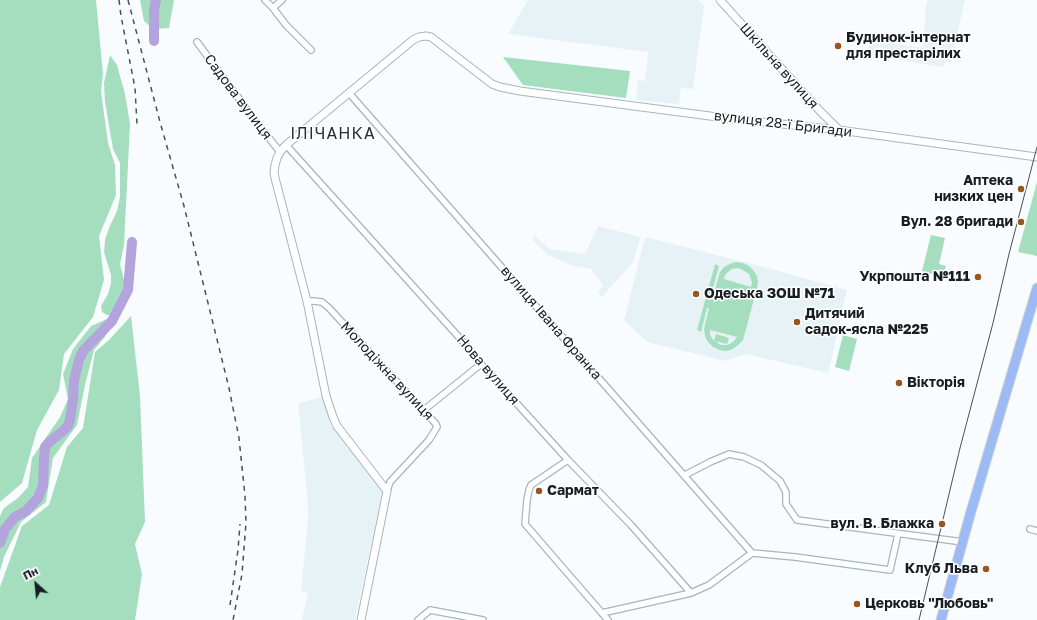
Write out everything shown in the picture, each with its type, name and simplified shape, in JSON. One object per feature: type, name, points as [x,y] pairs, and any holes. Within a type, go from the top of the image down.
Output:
[{"type":"highway","points":[[941,620],[1037,288]]},
{"type":"street","points":[[265,0],[286,25],[311,50]]},
{"type":"street","points":[[273,8],[282,0]]},
{"type":"street","name":"Шкільна вулиця","points":[[720,0],[839,130]]},
{"type":"street","name":"вулиця 28-ї Бригади","points":[[349,93],[413,40],[426,36],[436,40],[492,84],[529,93],[725,118],[839,130],[1037,157]]},
{"type":"street","name":"Садова вулиця","points":[[197,42],[280,152]]},
{"type":"street","points":[[349,93],[286,145],[276,158],[274,173],[308,301],[326,396],[335,423],[387,491],[361,620]]},
{"type":"street","name":"вулиця Івана Франка","points":[[349,93],[685,474],[752,553]]},
{"type":"street","name":"Нова вулиця","points":[[286,145],[481,364],[568,460],[631,525],[691,593]]},
{"type":"street","name":"Молодіжна вулиця","points":[[308,301],[314,300],[322,302],[329,308],[436,424],[437,427],[429,440],[390,482],[387,491]]},
{"type":"street","points":[[424,410],[481,364]]},
{"type":"street","points":[[685,474],[729,454],[744,457],[761,465],[780,481],[786,492],[786,504],[797,520],[963,542]]},
{"type":"street","points":[[568,460],[531,485],[527,500],[525,524],[608,620]]},
{"type":"street","points":[[1030,529],[1037,531]]},
{"type":"street","points":[[602,613],[691,593],[709,585],[752,553],[890,570],[898,534]]},
{"type":"street","points":[[418,620],[430,610],[483,620]]},
{"type":"shaded area","points":[[528,0],[698,0],[704,6],[693,89],[681,88],[679,104],[636,100],[638,80],[645,81],[648,52],[508,34]]},
{"type":"shaded area","points":[[929,0],[965,0],[951,63],[945,62],[943,67],[867,55],[869,40],[923,48],[926,3]]},
{"type":"shaded area","points":[[598,226],[641,237],[633,262],[602,297],[598,293],[603,285],[591,269],[573,266],[547,254],[532,239],[535,236],[550,249],[585,254]]},
{"type":"shaded area","name":"Одеська ЗОШ №71","points":[[645,237],[768,268],[847,290],[828,373],[745,354],[725,361],[647,342],[624,320]]},
{"type":"shaded area","points":[[323,397],[331,427],[336,426],[378,483],[382,492],[355,620],[302,620],[308,592],[301,591],[308,520],[307,493],[298,403]]},
{"type":"green space","points":[[0,0],[96,0],[103,74],[101,91],[108,143],[115,165],[116,195],[99,236],[104,280],[93,317],[64,354],[59,390],[37,430],[22,483],[0,502]]},
{"type":"green space","points":[[140,0],[174,0],[169,28],[153,29],[144,21]]},
{"type":"green space","points":[[110,55],[117,65],[125,94],[130,124],[124,245],[120,264],[125,284],[113,315],[107,315],[102,312],[101,306],[108,294],[111,283],[111,275],[104,252],[105,240],[117,211],[120,197],[120,163],[113,149],[105,102],[104,83]]},
{"type":"green space","points":[[503,57],[630,71],[626,98],[523,85]]},
{"type":"green space","points":[[1037,182],[1037,256],[1018,252]]},
{"type":"green space","points":[[931,235],[945,238],[939,264],[946,266],[942,277],[922,271]]},
{"type":"green space","points":[[736,262],[749,266],[757,276],[758,282],[743,340],[733,349],[726,351],[713,347],[705,336],[704,329],[709,308],[707,308],[701,332],[697,330],[715,264],[719,266],[710,299],[712,300],[720,272],[724,267]],"holes":[[[737,268],[749,274],[752,282],[751,287],[724,279],[728,272]],[[710,330],[737,337],[730,344],[721,345],[715,341],[727,344],[729,338],[716,334],[714,341],[710,335]]]},
{"type":"green space","points":[[131,316],[140,396],[145,522],[135,544],[142,574],[135,620],[0,620],[0,587],[22,526],[49,505],[67,447],[83,428],[95,352],[109,340]]},
{"type":"green space","points":[[107,319],[113,325],[94,350],[77,425],[53,458],[46,502],[21,522],[4,557],[0,571],[0,516],[4,508],[18,498],[28,487],[32,458],[60,417],[68,399],[63,374],[73,349],[91,326]]},
{"type":"green space","points":[[843,335],[857,339],[849,371],[835,367]]},
{"type":"waterway","points":[[154,41],[154,10],[156,0]]},
{"type":"waterway","points":[[0,543],[5,529],[15,517],[26,511],[38,498],[43,485],[45,447],[68,426],[70,420],[74,380],[79,360],[83,351],[112,321],[128,290],[132,242]]},
{"type":"tram line","points":[[919,620],[960,448],[1037,147]]},
{"type":"railway","points":[[119,0],[135,88],[137,124]]},
{"type":"railway","points":[[128,0],[184,206],[229,388],[239,438],[245,496],[246,523],[242,574],[233,620]]},
{"type":"railway","points":[[230,605],[238,550],[240,524]]},
{"type":"place","name":"Будинок-інтернат для престарілих","points":[[838,46]]},
{"type":"place","name":"Аптека низких цен","points":[[1021,189]]},
{"type":"place","name":"Вул. 28 бригади","points":[[1021,222]]},
{"type":"place","name":"Укрпошта №111","points":[[978,277]]},
{"type":"place","name":"Одеська ЗОШ №71","points":[[696,294]]},
{"type":"place","name":"Дитячий садок-ясла №225","points":[[797,322]]},
{"type":"place","name":"Вікторія","points":[[899,383]]},
{"type":"place","name":"Сармат","points":[[539,491]]},
{"type":"place","name":"вул. В. Блажка","points":[[942,524]]},
{"type":"place","name":"Клуб Льва","points":[[986,569]]},
{"type":"place","name":"Церковь \"Любовь\"","points":[[857,604]]},
{"type":"district","name":"ІЛІЧАНКА","points":[[333,134]]}]
